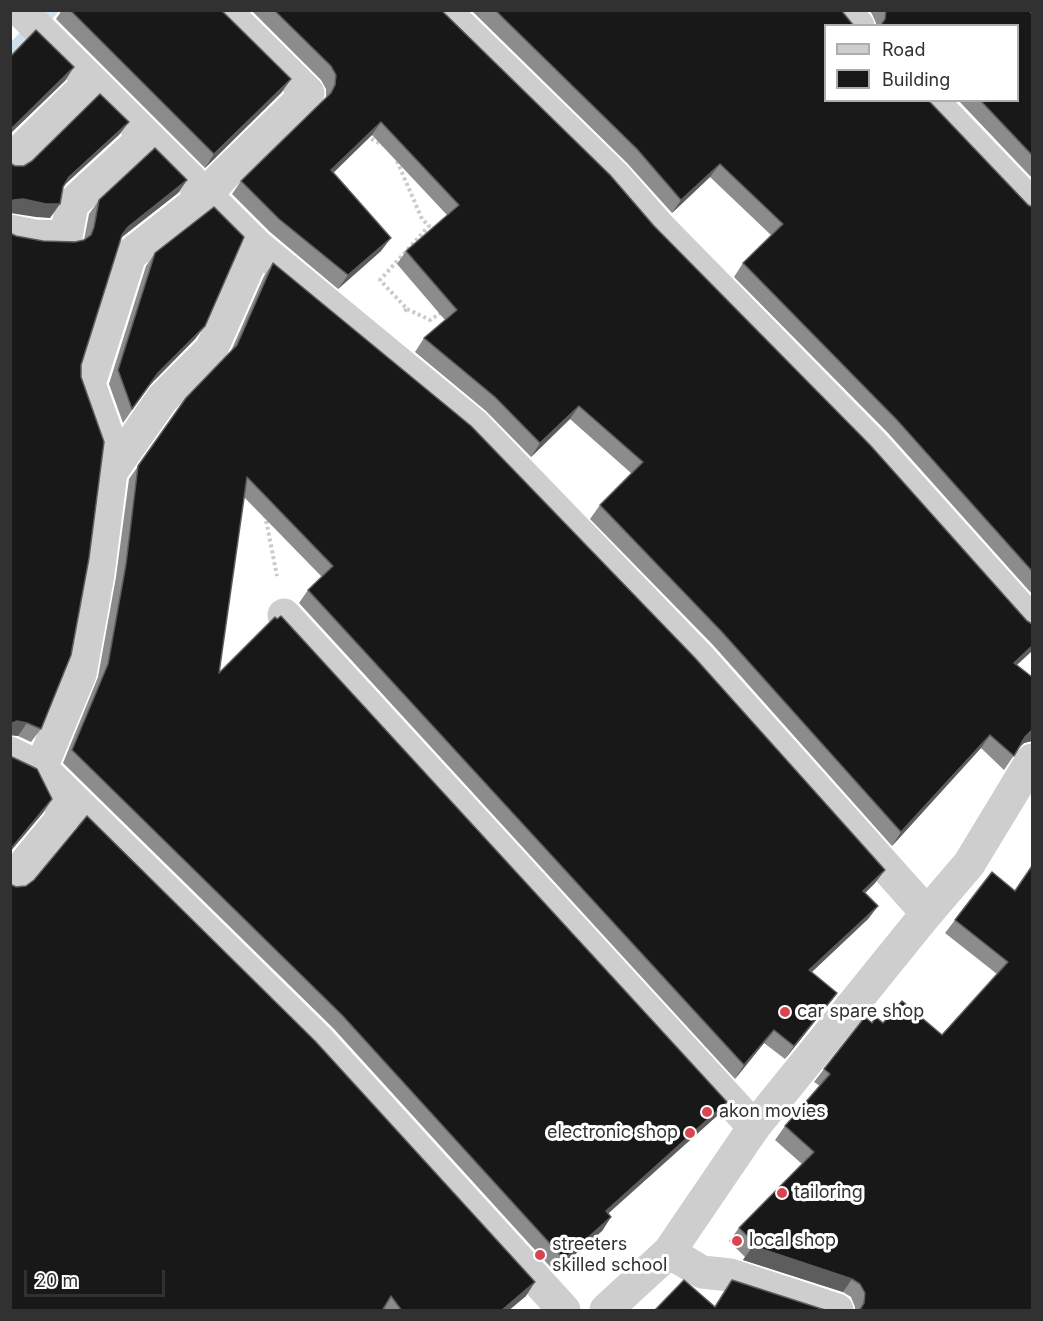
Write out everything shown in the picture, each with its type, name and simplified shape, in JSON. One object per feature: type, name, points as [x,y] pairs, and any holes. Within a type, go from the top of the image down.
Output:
[{"type":"street","points":[[41,768],[80,674],[98,574],[114,454],[89,384],[130,255],[206,195],[308,93],[224,10]]},
{"type":"street","points":[[444,10],[614,176],[658,226],[874,446],[1032,622]]},
{"type":"street","points":[[844,10],[856,24]]},
{"type":"street","points":[[30,20],[257,246],[482,434],[699,658],[927,913]]},
{"type":"street","points":[[10,161],[91,81]]},
{"type":"street","points":[[933,102],[1032,205]]},
{"type":"street","points":[[10,231],[34,236],[66,237],[72,204],[146,136]]},
{"type":"street","points":[[111,472],[162,399],[212,350],[257,246]]},
{"type":"street","points":[[284,615],[754,1127]]},
{"type":"street","points":[[10,753],[41,768],[319,1041],[564,1311]]},
{"type":"street","points":[[606,1311],[669,1252],[754,1127],[969,864],[1032,760]]},
{"type":"street","points":[[10,882],[65,815],[41,768]]},
{"type":"street","points":[[669,1252],[702,1272],[730,1275],[837,1311]]},
{"type":"path","points":[[358,132],[385,146]]},
{"type":"path","points":[[394,152],[422,219],[429,226],[380,280],[407,309],[430,320],[449,308]]},
{"type":"path","points":[[403,177],[411,169]]},
{"type":"path","points":[[365,335],[407,309]]},
{"type":"path","points":[[265,512],[284,615]]},
{"type":"building","points":[[70,10],[221,10],[291,79],[214,154]]},
{"type":"building","points":[[274,10],[441,10],[610,175],[654,226],[870,445],[1032,624],[1032,646],[1014,663],[1032,677],[1032,730],[1014,756],[990,735],[901,832],[722,632],[600,505],[643,462],[579,406],[540,443],[495,397],[424,338],[457,310],[406,251],[459,205],[381,122],[331,170],[391,238],[348,275],[279,219],[241,181],[331,93],[335,85],[336,75],[331,66]]},
{"type":"building","points":[[495,10],[841,10],[852,24],[824,24],[824,102],[930,102],[1032,207],[1032,571],[897,420],[743,263],[783,224],[720,164],[681,200],[637,149]]},
{"type":"building","points":[[886,10],[1029,10],[1032,14],[1032,155],[982,102],[1019,102],[1019,24],[881,24],[885,19]]},
{"type":"building","points":[[36,30],[74,67],[10,130],[10,57]]},
{"type":"building","points":[[100,94],[129,122],[69,177],[63,187],[60,204],[46,204],[23,199],[10,202],[10,163],[15,166],[24,166],[32,161]]},
{"type":"building","points":[[155,148],[187,180],[128,227],[122,235],[81,365],[81,377],[104,442],[89,558],[71,655],[41,729],[17,721],[10,724],[10,233],[43,241],[84,240],[91,235],[94,227],[99,200]]},
{"type":"building","points":[[214,207],[244,237],[205,326],[158,373],[132,409],[118,370],[155,253]]},
{"type":"building","points":[[273,263],[471,426],[695,658],[885,870],[863,891],[878,906],[809,970],[837,993],[794,1046],[774,1030],[744,1065],[308,590],[333,566],[247,477],[219,673],[275,617],[277,619],[281,616],[727,1102],[606,1211],[611,1217],[564,1259],[342,1015],[72,750],[108,664],[126,564],[138,466],[186,398],[237,345]]},
{"type":"building","points":[[10,756],[37,769],[52,799],[10,850]]},
{"type":"building","points":[[87,816],[315,1041],[535,1282],[501,1311],[402,1311],[391,1296],[382,1311],[10,1311],[10,884],[16,887],[26,886],[34,880]]},
{"type":"building","points":[[1032,866],[1032,1311],[859,1311],[864,1303],[865,1293],[860,1284],[852,1279],[753,1246],[755,1243],[739,1228],[814,1152],[785,1126],[830,1074],[824,1069],[865,1017],[872,1023],[876,1017],[883,1023],[902,1001],[942,1035],[1008,962],[955,920],[992,872],[1015,891]]},
{"type":"building","points":[[684,1280],[715,1307],[732,1280],[828,1311],[654,1311]]},
{"type":"waterway","points":[[10,53],[51,10]]},
{"type":"place","name":"car spare shop","points":[[785,1012]]},
{"type":"place","name":"akon movies","points":[[707,1112]]},
{"type":"place","name":"electronic shop","points":[[690,1133]]},
{"type":"place","name":"tailoring","points":[[782,1193]]},
{"type":"place","name":"local shop","points":[[737,1241]]},
{"type":"place","name":"streeters skilled school","points":[[540,1255]]}]
